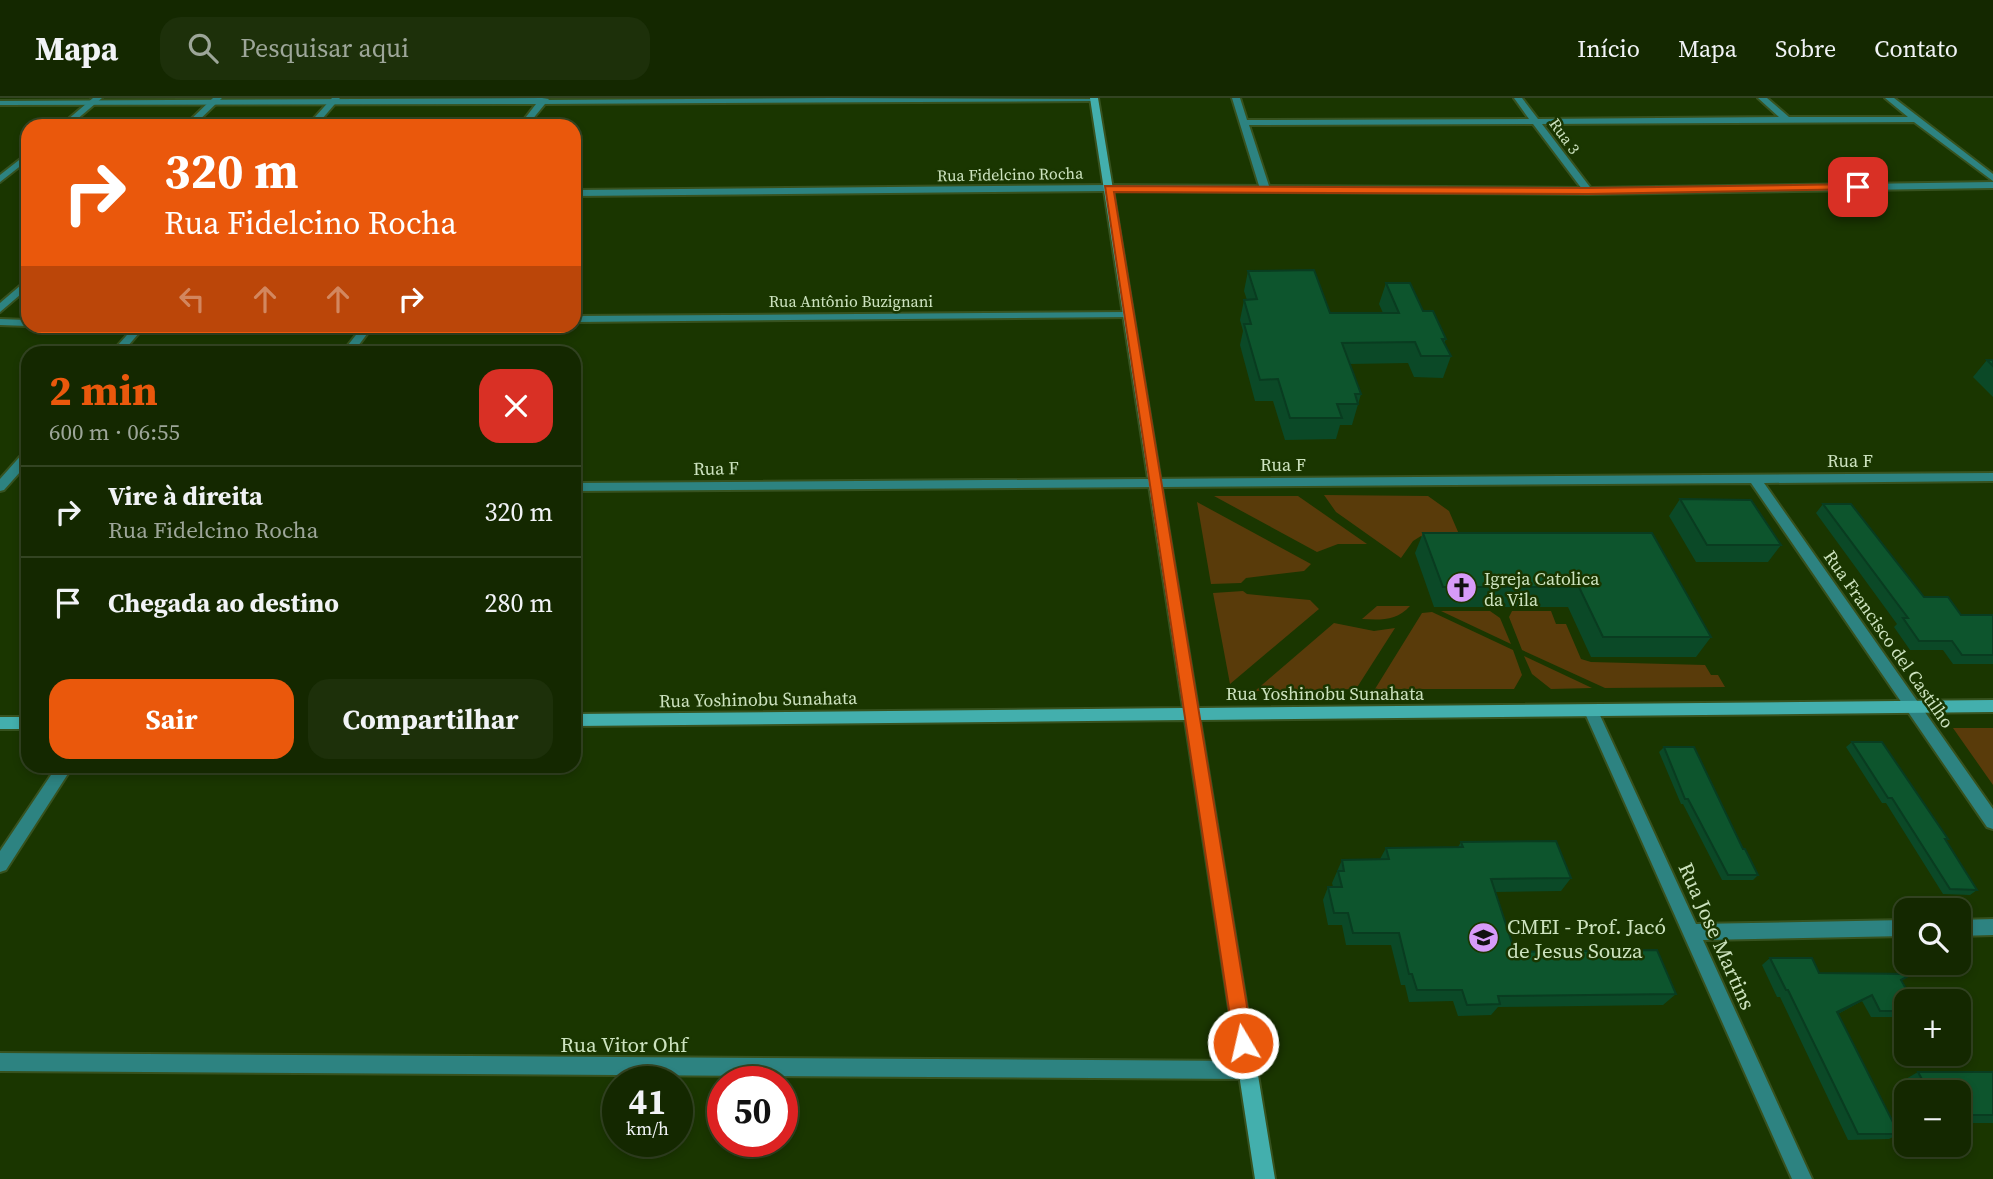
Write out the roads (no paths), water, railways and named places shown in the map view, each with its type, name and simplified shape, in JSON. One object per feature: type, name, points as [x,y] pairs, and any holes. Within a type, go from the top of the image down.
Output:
[{"type":"main road","points":[[1094,98],[1265,1179]]},
{"type":"main road","name":"Rua Yoshinobu Sunahata","points":[[581,720],[1993,706]]},
{"type":"main road","points":[[0,723],[21,723]]},
{"type":"street","points":[[0,103],[95,100],[1094,98]]},
{"type":"street","points":[[1236,98],[1265,189]]},
{"type":"street","name":"Rua 3","points":[[1518,98],[1588,191]]},
{"type":"street","points":[[1762,98],[1786,120]]},
{"type":"street","points":[[1889,98],[1993,178]]},
{"type":"street","points":[[72,119],[95,100]]},
{"type":"street","points":[[195,119],[215,100]]},
{"type":"street","points":[[317,119],[334,100]]},
{"type":"street","points":[[529,119],[544,100]]},
{"type":"street","points":[[1244,122],[1916,119]]},
{"type":"street","points":[[0,179],[21,162]]},
{"type":"street","name":"Rua Fidelcino Rocha","points":[[581,193],[1108,188],[1588,191],[1993,185]]},
{"type":"street","points":[[0,309],[21,289]]},
{"type":"street","name":"Rua Antônio Buzignani","points":[[581,319],[1128,315]]},
{"type":"street","points":[[0,322],[21,323]]},
{"type":"street","points":[[0,487],[21,463]]},
{"type":"street","name":"Rua Francisco del Castilho","points":[[1754,478],[1993,822]]},
{"type":"street","name":"Rua F","points":[[581,487],[1992,478]]},
{"type":"street","name":"Rua Jose Martins","points":[[1591,711],[1802,1179]]},
{"type":"street","points":[[0,865],[61,773]]},
{"type":"street","points":[[1971,928],[1993,927]]},
{"type":"street","points":[[1690,932],[1894,929]]},
{"type":"street","name":"Rua Vitor Ohf","points":[[0,1062],[1247,1070]]},
{"type":"place","name":"Igreja Catolica da Vila","points":[[1461,588]]},
{"type":"place","name":"CMEI - Prof. Jacó de Jesus Souza","points":[[1484,938]]}]
